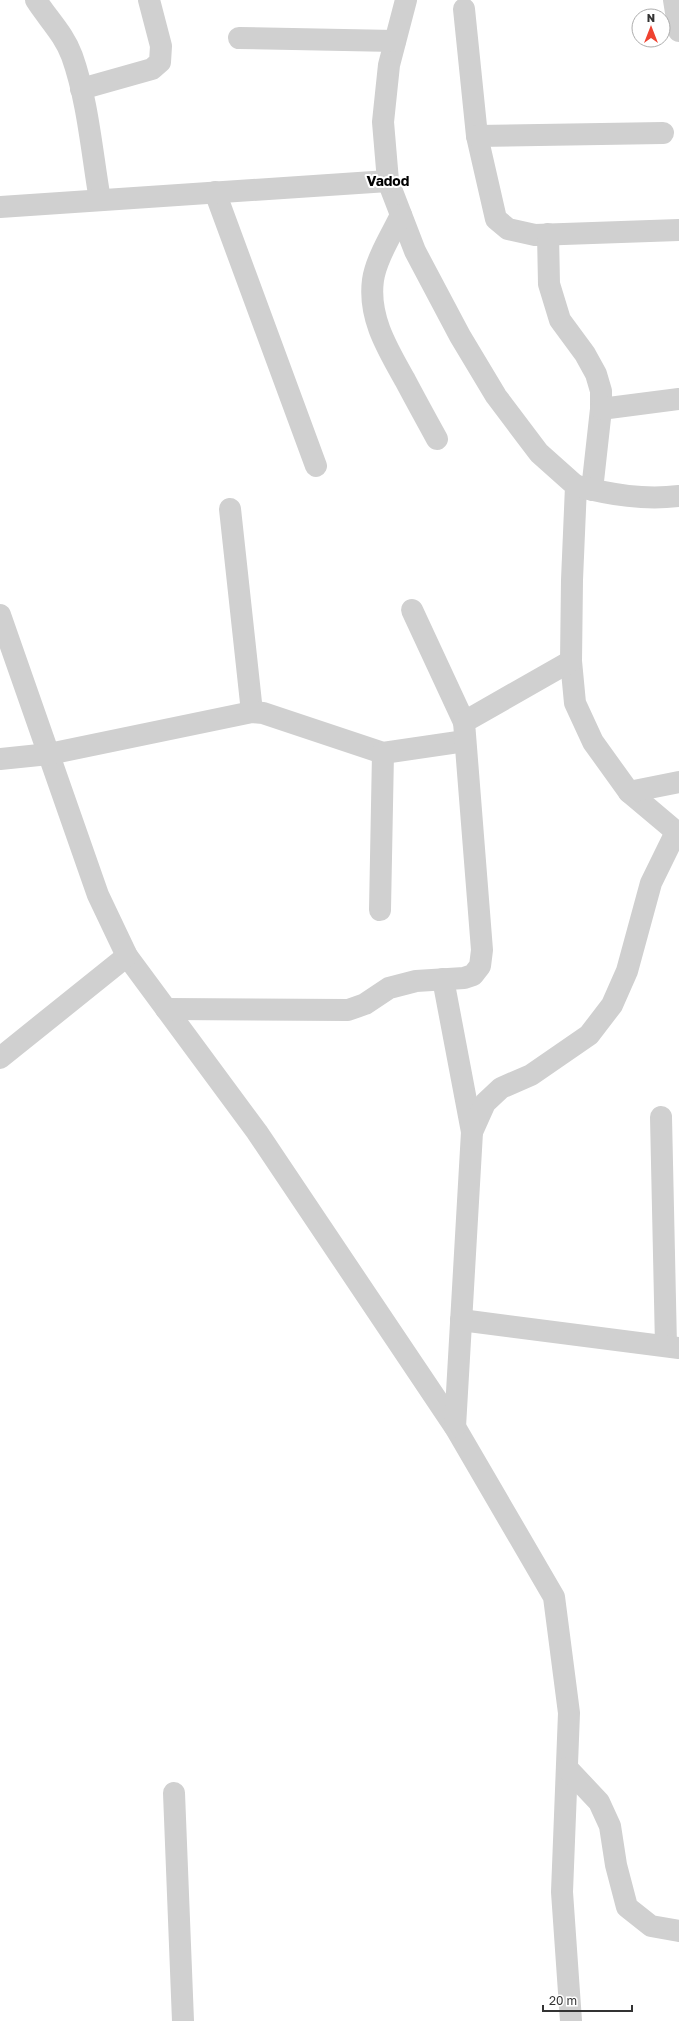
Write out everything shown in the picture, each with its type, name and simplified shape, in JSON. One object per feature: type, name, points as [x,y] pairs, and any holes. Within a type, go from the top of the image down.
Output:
[{"type":"street","points":[[36,0],[60,32],[72,56],[81,90],[100,200]]},
{"type":"street","points":[[81,90],[152,69],[160,62],[161,46],[149,0]]},
{"type":"street","points":[[406,0],[389,65],[383,122],[388,181],[418,257],[460,336],[496,396],[539,453],[584,488],[612,495],[655,499],[679,496]]},
{"type":"street","points":[[674,0],[679,31]]},
{"type":"street","points":[[464,9],[478,136],[496,220],[508,229],[535,235],[679,230]]},
{"type":"street","points":[[239,38],[395,41]]},
{"type":"street","points":[[478,136],[663,133]]},
{"type":"street","points":[[0,207],[388,181]]},
{"type":"street","points":[[215,192],[316,466]]},
{"type":"street","points":[[401,215],[385,248],[373,278],[372,300],[375,319],[385,343],[437,439]]},
{"type":"street","points":[[472,1132],[485,1103],[501,1088],[531,1075],[589,1035],[612,1005],[627,971],[651,883],[678,833],[629,792],[593,742],[575,703],[571,661],[572,580],[584,488],[601,409],[601,391],[596,374],[586,354],[560,320],[549,284],[548,234]]},
{"type":"street","points":[[601,409],[679,399]]},
{"type":"street","points":[[230,509],[252,712]]},
{"type":"street","points":[[166,1009],[348,1010],[365,1004],[389,988],[416,982],[473,975],[480,966],[482,950],[465,731],[412,610]]},
{"type":"street","points":[[0,615],[98,895],[127,956],[257,1132],[455,1427],[554,1597],[570,1713],[562,1892],[571,2021]]},
{"type":"street","points":[[0,759],[49,754],[252,712],[263,712],[383,753],[465,731],[571,661]]},
{"type":"street","points":[[380,910],[383,753]]},
{"type":"street","points":[[629,792],[679,782]]},
{"type":"street","points":[[0,1058],[127,956]]},
{"type":"street","points":[[443,979],[472,1132],[455,1427]]},
{"type":"street","points":[[461,1320],[672,1347],[661,1117]]},
{"type":"street","points":[[567,1768],[599,1802],[610,1826],[616,1865],[627,1907],[651,1926],[679,1931]]},
{"type":"street","points":[[174,1793],[184,2021]]},
{"type":"district","name":"Vadod","points":[[388,181]]}]
